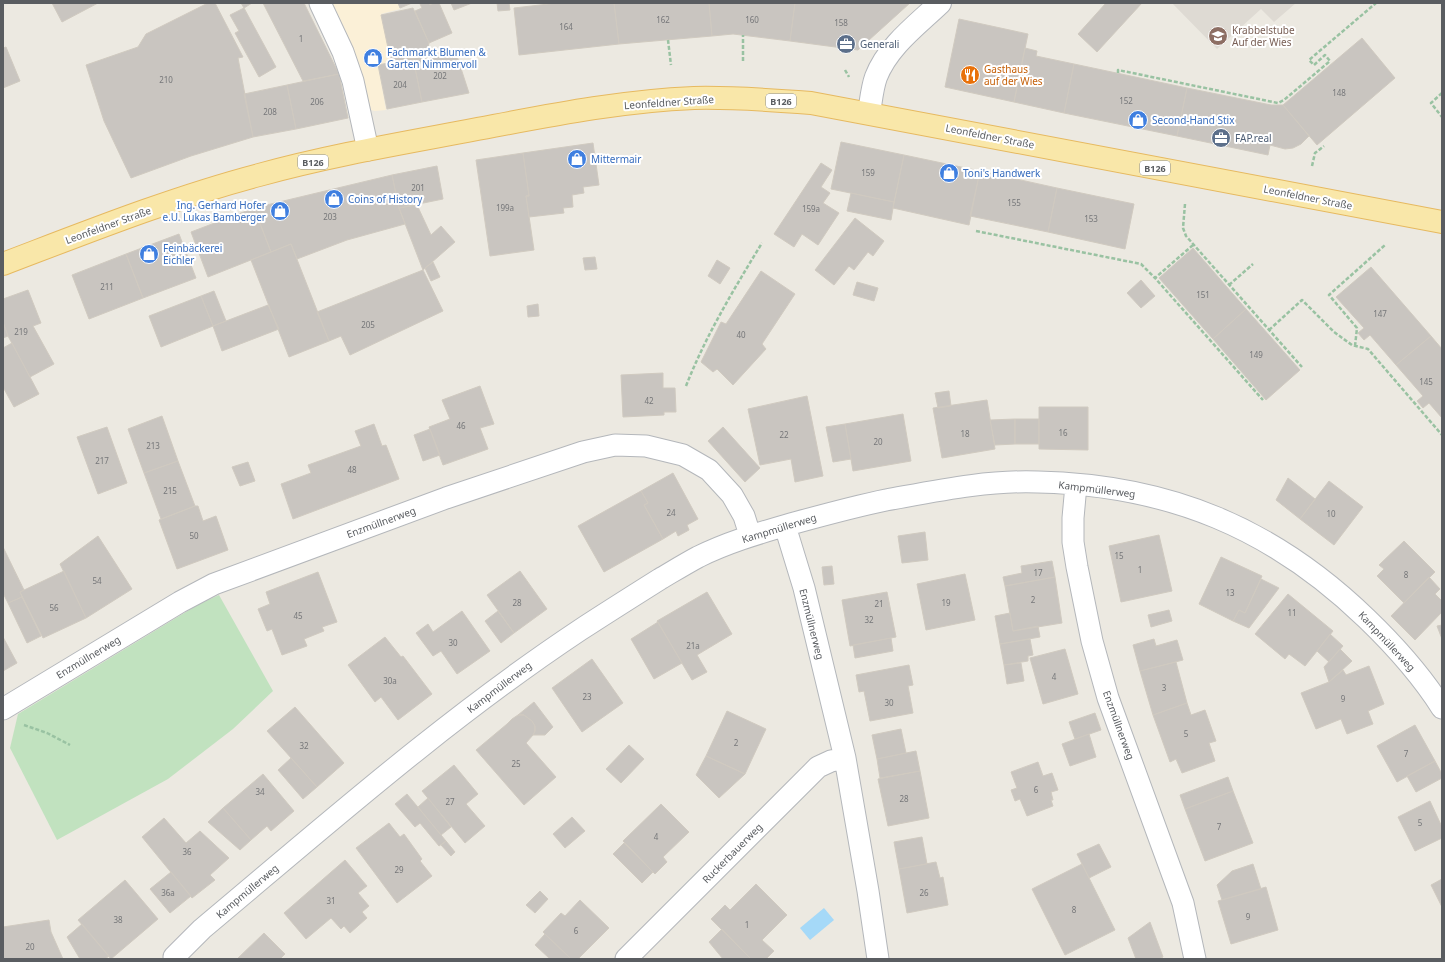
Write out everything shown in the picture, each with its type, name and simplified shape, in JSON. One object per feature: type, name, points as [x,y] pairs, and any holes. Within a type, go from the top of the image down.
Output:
[{"type":"main road","name":"Leonfeldner Straße","points":[[3,264],[139,213],[212,188],[302,164],[368,150],[578,111],[692,98],[751,99],[811,103],[1442,222]]},
{"type":"street","points":[[320,3],[343,52],[353,81],[368,150]]},
{"type":"street","points":[[869,113],[876,77],[886,56],[940,3]]},
{"type":"street","name":"Enzmüllnerweg","points":[[3,709],[180,602],[214,584],[446,498],[583,452],[615,445],[646,446],[683,455],[709,470],[732,495],[744,516],[750,535]]},
{"type":"street","name":"Kampmüllerweg","points":[[174,958],[202,929],[413,752],[528,665],[622,602],[695,558],[723,545],[750,535],[856,506],[923,493],[980,485],[1037,482],[1123,491],[1190,506],[1228,522],[1274,546],[1316,574],[1360,612],[1390,641],[1413,668],[1442,708]]},
{"type":"street","name":"Enzmüllnerweg","points":[[1076,485],[1073,518],[1073,542],[1092,641],[1108,698],[1184,903],[1195,959]]},
{"type":"street","name":"Enzmüllnerweg","points":[[785,526],[804,588],[845,758],[878,959]]},
{"type":"street","name":"Ruckerbauerweg","points":[[626,959],[818,767],[831,760],[845,758]]},
{"type":"path","points":[[1118,73],[1118,70],[1278,103],[1284,100],[1330,61],[1326,55],[1314,66],[1309,60],[1376,3]]},
{"type":"path","points":[[742,61],[743,35]]},
{"type":"path","points":[[668,40],[671,65]]},
{"type":"path","points":[[1442,93],[1431,103],[1442,117]]},
{"type":"path","points":[[1312,166],[1315,152],[1324,146]]},
{"type":"path","points":[[1185,204],[1183,228],[1186,236],[1302,367]]},
{"type":"path","points":[[976,231],[1141,264],[1263,400]]},
{"type":"path","points":[[686,386],[697,358],[714,324],[762,243]]},
{"type":"path","points":[[1355,346],[1357,328],[1329,295],[1385,244]]},
{"type":"path","points":[[1155,278],[1193,245]]},
{"type":"path","points":[[1229,285],[1253,264]]},
{"type":"path","points":[[1268,330],[1302,300],[1334,332],[1355,346],[1368,349],[1442,435]]},
{"type":"path","points":[[22,725],[47,733],[70,745]]},
{"type":"shaded area","name":"Fachmarkt Blumen & Garten Nimmervoll","points":[[330,3],[398,3],[400,9],[381,14],[391,62],[378,65],[386,110],[371,110],[362,74]]},
{"type":"shaded area","name":"Krabbelstube Auf der Wies","points":[[1172,3],[1296,3],[1274,22],[1261,9],[1217,49]]},
{"type":"green space","points":[[219,595],[273,691],[233,729],[168,779],[57,840],[10,748],[18,714],[199,604]]},
{"type":"water","points":[[824,908],[834,920],[810,940],[800,928]]},
{"type":"building","points":[[52,3],[98,3],[62,22]]},
{"type":"building","points":[[208,3],[215,3],[243,57],[238,58],[253,137],[191,156],[131,178],[104,121],[86,65],[138,47],[146,34]]},
{"type":"building","points":[[241,3],[252,3],[244,8]]},
{"type":"building","points":[[263,3],[304,3],[339,74],[303,81]]},
{"type":"building","points":[[398,3],[412,3],[400,8]]},
{"type":"building","points":[[429,3],[430,5],[439,3],[452,33],[429,43],[415,11],[422,8],[420,4]]},
{"type":"building","points":[[451,3],[472,3],[454,10]]},
{"type":"building","points":[[497,3],[509,3],[510,10],[498,11]]},
{"type":"building","points":[[557,3],[614,3],[619,44],[519,55],[514,8]]},
{"type":"building","points":[[614,3],[709,3],[712,36],[619,44]]},
{"type":"building","points":[[709,3],[795,3],[790,41],[733,34],[712,36]]},
{"type":"building","points":[[795,3],[910,3],[858,50],[790,41]]},
{"type":"building","points":[[1106,3],[1142,3],[1097,52],[1078,34]]},
{"type":"building","points":[[244,8],[276,67],[259,77],[235,33],[239,31],[230,15]]},
{"type":"building","points":[[413,8],[429,43],[426,56],[391,62],[381,15]]},
{"type":"building","points":[[959,19],[1028,34],[1014,102],[945,87]]},
{"type":"building","points":[[1362,38],[1395,78],[1317,145],[1283,105]]},
{"type":"building","points":[[6,47],[20,81],[3,88],[3,48]]},
{"type":"building","points":[[1025,48],[1037,51],[1036,56],[1074,64],[1064,113],[1014,102]]},
{"type":"building","points":[[455,50],[469,93],[422,102],[413,58]]},
{"type":"building","points":[[413,58],[422,102],[387,109],[378,65]]},
{"type":"building","points":[[1074,64],[1187,88],[1177,136],[1064,113]]},
{"type":"building","points":[[339,74],[348,118],[296,129],[287,85]]},
{"type":"building","points":[[287,85],[296,129],[253,137],[244,94]]},
{"type":"building","points":[[1187,88],[1271,105],[1283,105],[1309,136],[1301,144],[1293,148],[1285,149],[1270,145],[1268,155],[1177,136]]},
{"type":"building","points":[[841,142],[904,155],[894,202],[831,189]]},
{"type":"building","points":[[593,143],[599,185],[583,187],[584,193],[572,195],[573,207],[563,208],[564,213],[529,217],[526,196],[529,196],[523,153]]},
{"type":"building","points":[[523,153],[529,196],[526,196],[534,250],[490,256],[476,160]]},
{"type":"building","points":[[904,155],[980,171],[969,225],[893,208]]},
{"type":"building","points":[[821,163],[832,170],[821,187],[830,193],[823,203],[839,213],[818,245],[802,234],[794,247],[774,234]]},
{"type":"building","points":[[437,166],[443,199],[399,208],[392,175]]},
{"type":"building","points":[[980,171],[1057,188],[1048,232],[970,216]]},
{"type":"building","points":[[392,175],[399,208],[405,224],[347,240],[297,259],[291,244],[271,252],[254,208]]},
{"type":"building","points":[[1057,188],[1134,204],[1125,249],[1048,232]]},
{"type":"building","points":[[851,193],[894,202],[891,220],[847,211]]},
{"type":"building","points":[[417,205],[431,235],[441,226],[455,242],[423,270],[399,208]]},
{"type":"building","points":[[254,208],[271,252],[208,277],[191,232]]},
{"type":"building","points":[[855,218],[884,241],[873,256],[868,252],[854,270],[849,266],[834,285],[815,270]]},
{"type":"building","points":[[179,234],[196,278],[143,298],[126,254]]},
{"type":"building","points":[[291,244],[329,341],[289,357],[251,260]]},
{"type":"building","points":[[1193,248],[1246,309],[1213,339],[1159,278]]},
{"type":"building","points":[[126,254],[143,298],[89,319],[72,275]]},
{"type":"building","points":[[595,257],[597,269],[585,270],[583,258]]},
{"type":"building","points":[[717,260],[730,268],[720,284],[708,276]]},
{"type":"building","points":[[433,262],[440,277],[431,281],[425,268]]},
{"type":"building","points":[[1371,267],[1431,336],[1396,365],[1370,335],[1364,340],[1358,333],[1364,328],[1336,297]]},
{"type":"building","points":[[423,270],[443,311],[350,355],[341,336],[329,341],[317,312]]},
{"type":"building","points":[[761,271],[795,294],[762,344],[766,349],[733,385],[717,369],[713,372],[701,362],[721,322],[726,324]]},
{"type":"building","points":[[1141,280],[1155,296],[1141,308],[1127,293]]},
{"type":"building","points":[[857,282],[878,288],[874,301],[853,295]]},
{"type":"building","points":[[28,290],[41,323],[33,326],[54,364],[30,377],[8,336],[3,322],[3,299]]},
{"type":"building","points":[[214,291],[226,321],[213,326],[201,296]]},
{"type":"building","points":[[201,296],[213,326],[161,347],[149,316]]},
{"type":"building","points":[[538,304],[539,316],[528,317],[527,306]]},
{"type":"building","points":[[268,305],[279,329],[222,351],[213,326]]},
{"type":"building","points":[[1246,309],[1300,370],[1266,400],[1213,339]]},
{"type":"building","points":[[3,322],[8,336],[3,338]]},
{"type":"building","points":[[1431,336],[1442,349],[1442,418],[1429,403],[1423,408],[1417,401],[1423,396],[1396,365]]},
{"type":"building","points":[[12,343],[39,394],[14,407],[3,387],[3,348]]},
{"type":"building","points":[[663,373],[663,388],[675,388],[676,412],[664,412],[664,415],[623,417],[621,375]]},
{"type":"building","points":[[480,386],[494,424],[480,428],[488,449],[443,465],[429,427],[450,419],[442,400]]},
{"type":"building","points":[[949,391],[951,406],[938,408],[935,393]]},
{"type":"building","points":[[807,396],[823,476],[795,482],[791,459],[760,465],[748,409]]},
{"type":"building","points":[[987,400],[995,449],[942,458],[933,408]]},
{"type":"building","points":[[1039,407],[1088,407],[1088,450],[1039,449]]},
{"type":"building","points":[[903,414],[911,461],[853,471],[845,424]]},
{"type":"building","points":[[162,416],[178,461],[144,473],[128,429]]},
{"type":"building","points":[[1015,419],[1015,444],[995,445],[990,420]]},
{"type":"building","points":[[1015,419],[1039,419],[1039,444],[1015,444]]},
{"type":"building","points":[[374,424],[382,446],[386,445],[399,479],[293,519],[281,484],[311,473],[308,465],[361,446],[355,431]]},
{"type":"building","points":[[845,424],[851,459],[833,462],[826,427]]},
{"type":"building","points":[[107,427],[127,483],[98,494],[77,437]]},
{"type":"building","points":[[723,427],[760,468],[745,482],[708,441]]},
{"type":"building","points":[[430,429],[440,455],[423,461],[414,435]]},
{"type":"building","points":[[178,461],[195,506],[161,519],[144,473]]},
{"type":"building","points":[[248,462],[255,481],[240,486],[232,467]]},
{"type":"building","points":[[673,473],[698,519],[687,525],[689,530],[678,536],[676,531],[663,539],[644,505],[648,503],[641,491]]},
{"type":"building","points":[[1288,478],[1315,499],[1300,519],[1276,500]]},
{"type":"building","points":[[1329,481],[1363,507],[1334,545],[1300,519]]},
{"type":"building","points":[[641,491],[648,503],[644,505],[663,539],[604,572],[578,526]]},
{"type":"building","points":[[198,506],[203,521],[216,516],[228,550],[177,569],[159,520]]},
{"type":"building","points":[[925,532],[928,560],[902,563],[898,536]]},
{"type":"building","points":[[1159,535],[1172,591],[1121,602],[1109,546]]},
{"type":"building","points":[[98,536],[132,589],[86,618],[60,564]]},
{"type":"building","points":[[1404,541],[1435,572],[1404,603],[1377,576],[1384,569],[1379,565]]},
{"type":"building","points":[[3,547],[24,590],[20,592],[22,597],[8,603],[3,593]]},
{"type":"building","points":[[1221,557],[1262,576],[1245,613],[1239,610],[1233,621],[1199,604]]},
{"type":"building","points":[[1052,561],[1055,577],[1005,586],[1003,577],[1022,573],[1021,566]]},
{"type":"building","points":[[832,566],[834,584],[824,585],[822,567]]},
{"type":"building","points":[[64,571],[86,618],[43,638],[20,592]]},
{"type":"building","points":[[520,571],[547,609],[514,633],[487,595]]},
{"type":"building","points":[[318,572],[337,622],[322,627],[324,631],[304,639],[307,646],[282,655],[272,629],[267,631],[258,609],[270,604],[266,592]]},
{"type":"building","points":[[965,574],[975,620],[926,630],[917,584]]},
{"type":"building","points":[[1055,577],[1062,623],[1013,631],[1005,586]]},
{"type":"building","points":[[1429,577],[1440,589],[1435,594],[1442,601],[1442,612],[1415,640],[1391,616]]},
{"type":"building","points":[[1261,579],[1279,588],[1249,628],[1233,621],[1239,610],[1245,613]]},
{"type":"building","points":[[707,592],[732,634],[697,655],[707,672],[692,680],[657,621]]},
{"type":"building","points":[[887,592],[896,637],[850,646],[842,600]]},
{"type":"building","points":[[1288,594],[1333,631],[1305,666],[1289,654],[1285,659],[1255,634]]},
{"type":"building","points":[[22,597],[41,636],[27,643],[8,603]]},
{"type":"building","points":[[1169,610],[1172,621],[1151,627],[1148,615]]},
{"type":"building","points":[[462,611],[490,651],[457,674],[441,651],[433,656],[416,633],[428,624],[433,632]]},
{"type":"building","points":[[498,611],[514,633],[501,643],[485,621]]},
{"type":"building","points":[[1010,613],[1013,631],[1038,626],[1040,637],[1000,644],[995,616]]},
{"type":"building","points":[[658,622],[682,663],[654,679],[631,639]]},
{"type":"building","points":[[1442,625],[1442,639],[1437,626]]},
{"type":"building","points":[[1330,634],[1343,646],[1329,662],[1317,651]]},
{"type":"building","points":[[3,637],[17,663],[3,671]]},
{"type":"building","points":[[385,637],[401,657],[403,656],[432,694],[398,720],[381,697],[375,702],[348,665]]},
{"type":"building","points":[[891,638],[893,651],[855,658],[853,645]]},
{"type":"building","points":[[1030,639],[1033,655],[1028,656],[1028,661],[1004,665],[1000,644]]},
{"type":"building","points":[[1154,639],[1156,646],[1177,640],[1183,660],[1140,671],[1133,645]]},
{"type":"building","points":[[1065,649],[1078,694],[1043,704],[1030,658]]},
{"type":"building","points":[[1340,649],[1352,661],[1329,682],[1324,667]]},
{"type":"building","points":[[592,659],[623,703],[582,732],[552,688]]},
{"type":"building","points":[[1176,662],[1187,703],[1153,715],[1140,671]]},
{"type":"building","points":[[1021,663],[1024,681],[1007,684],[1004,665]]},
{"type":"building","points":[[909,665],[913,685],[908,686],[913,713],[870,721],[864,691],[859,692],[856,675]]},
{"type":"building","points":[[1369,666],[1384,704],[1368,711],[1373,724],[1347,734],[1341,719],[1316,729],[1301,693],[1329,682],[1343,670],[1346,675]]},
{"type":"building","points":[[534,702],[553,727],[545,735],[533,735],[535,726],[532,721],[524,715],[518,715]]},
{"type":"building","points":[[1187,703],[1191,715],[1205,710],[1216,741],[1209,743],[1215,761],[1182,773],[1176,759],[1170,762],[1153,715]]},
{"type":"building","points":[[295,707],[344,763],[317,787],[267,731]]},
{"type":"building","points":[[727,711],[766,729],[745,774],[706,756]]},
{"type":"building","points":[[1095,713],[1101,730],[1075,739],[1069,722]]},
{"type":"building","points":[[518,715],[524,715],[532,721],[535,726],[535,731],[526,743],[556,777],[524,805],[476,750]]},
{"type":"building","points":[[1415,725],[1435,761],[1397,782],[1377,746]]},
{"type":"building","points":[[901,729],[906,753],[877,759],[872,735]]},
{"type":"building","points":[[1089,734],[1096,757],[1070,766],[1062,744]]},
{"type":"building","points":[[629,745],[644,759],[621,783],[606,769]]},
{"type":"building","points":[[916,751],[920,771],[880,778],[877,759]]},
{"type":"building","points":[[706,756],[745,774],[719,798],[696,775]]},
{"type":"building","points":[[291,758],[317,787],[303,799],[278,770]]},
{"type":"building","points":[[1435,761],[1442,774],[1442,778],[1416,792],[1407,776]]},
{"type":"building","points":[[1038,762],[1043,776],[1052,773],[1058,790],[1051,792],[1053,806],[1027,816],[1020,799],[1015,801],[1011,790],[1017,788],[1011,772]]},
{"type":"building","points":[[454,765],[478,794],[466,804],[485,826],[465,843],[422,791]]},
{"type":"building","points":[[920,771],[929,818],[888,826],[878,779]]},
{"type":"building","points":[[263,774],[294,811],[271,831],[267,826],[251,840],[223,808]]},
{"type":"building","points":[[1228,777],[1233,791],[1185,809],[1180,795]]},
{"type":"building","points":[[1233,791],[1253,843],[1205,861],[1185,809]]},
{"type":"building","points":[[407,794],[446,841],[439,846],[420,823],[415,827],[395,804]]},
{"type":"building","points":[[428,798],[451,827],[441,835],[418,807]]},
{"type":"building","points":[[1430,801],[1442,827],[1442,838],[1415,851],[1398,817]]},
{"type":"building","points":[[661,804],[689,832],[663,857],[667,862],[655,874],[623,841]]},
{"type":"building","points":[[223,808],[251,840],[240,850],[208,822]]},
{"type":"building","points":[[572,817],[585,831],[565,848],[553,834]]},
{"type":"building","points":[[164,818],[186,843],[200,831],[229,858],[210,875],[215,880],[192,898],[142,837]]},
{"type":"building","points":[[389,823],[400,837],[404,834],[422,859],[420,861],[432,876],[397,903],[356,848]]},
{"type":"building","points":[[922,837],[927,864],[899,869],[894,842]]},
{"type":"building","points":[[446,841],[455,852],[451,856],[441,845]]},
{"type":"building","points":[[624,843],[653,872],[642,883],[613,854]]},
{"type":"building","points":[[1099,844],[1111,867],[1089,878],[1077,854]]},
{"type":"building","points":[[345,860],[367,886],[358,893],[369,906],[362,912],[367,918],[350,933],[344,926],[341,929],[331,918],[306,939],[284,913]]},
{"type":"building","points":[[936,862],[940,878],[943,877],[948,905],[907,913],[899,869]]},
{"type":"building","points":[[1082,864],[1115,930],[1065,955],[1032,889]]},
{"type":"building","points":[[1253,864],[1261,889],[1222,900],[1217,885],[1232,871]]},
{"type":"building","points":[[171,872],[191,896],[170,913],[150,889]]},
{"type":"building","points":[[1442,879],[1442,907],[1431,885]]},
{"type":"building","points":[[125,880],[158,919],[111,959],[78,920]]},
{"type":"building","points":[[756,884],[787,915],[762,940],[774,951],[766,959],[751,959],[711,919],[725,905],[730,910]]},
{"type":"building","points":[[1266,887],[1278,930],[1231,944],[1218,901]]},
{"type":"building","points":[[540,891],[548,899],[535,913],[526,905]]},
{"type":"building","points":[[580,900],[609,928],[578,959],[571,959],[543,932],[561,913],[565,916]]},
{"type":"building","points":[[49,920],[51,932],[63,959],[3,959],[3,927]]},
{"type":"building","points":[[1150,922],[1163,957],[1159,959],[1136,959],[1128,938]]},
{"type":"building","points":[[82,924],[109,956],[105,959],[80,959],[67,937]]},
{"type":"building","points":[[722,929],[751,959],[723,959],[709,942]]},
{"type":"building","points":[[264,933],[285,954],[280,959],[237,959]]},
{"type":"building","points":[[545,934],[571,959],[550,959],[535,945]]},
{"type":"place","name":"Krabbelstube Auf der Wies","points":[[1218,36]]},
{"type":"place","name":"Generali","points":[[846,44]]},
{"type":"place","name":"Fachmarkt Blumen & Garten Nimmervoll","points":[[373,58]]},
{"type":"place","name":"Gasthaus auf der Wies","points":[[970,75]]},
{"type":"place","name":"Second-Hand Stix","points":[[1138,120]]},
{"type":"place","name":"FAP.real","points":[[1221,138]]},
{"type":"place","name":"Mittermair","points":[[577,159]]},
{"type":"place","name":"Toni's Handwerk","points":[[949,173]]},
{"type":"place","name":"Coins of History","points":[[334,199]]},
{"type":"place","name":"Ing. Gerhard Hofer e.U. Lukas Bamberger","points":[[280,211]]},
{"type":"place","name":"Feinbäckerei Eichler","points":[[149,254]]}]
